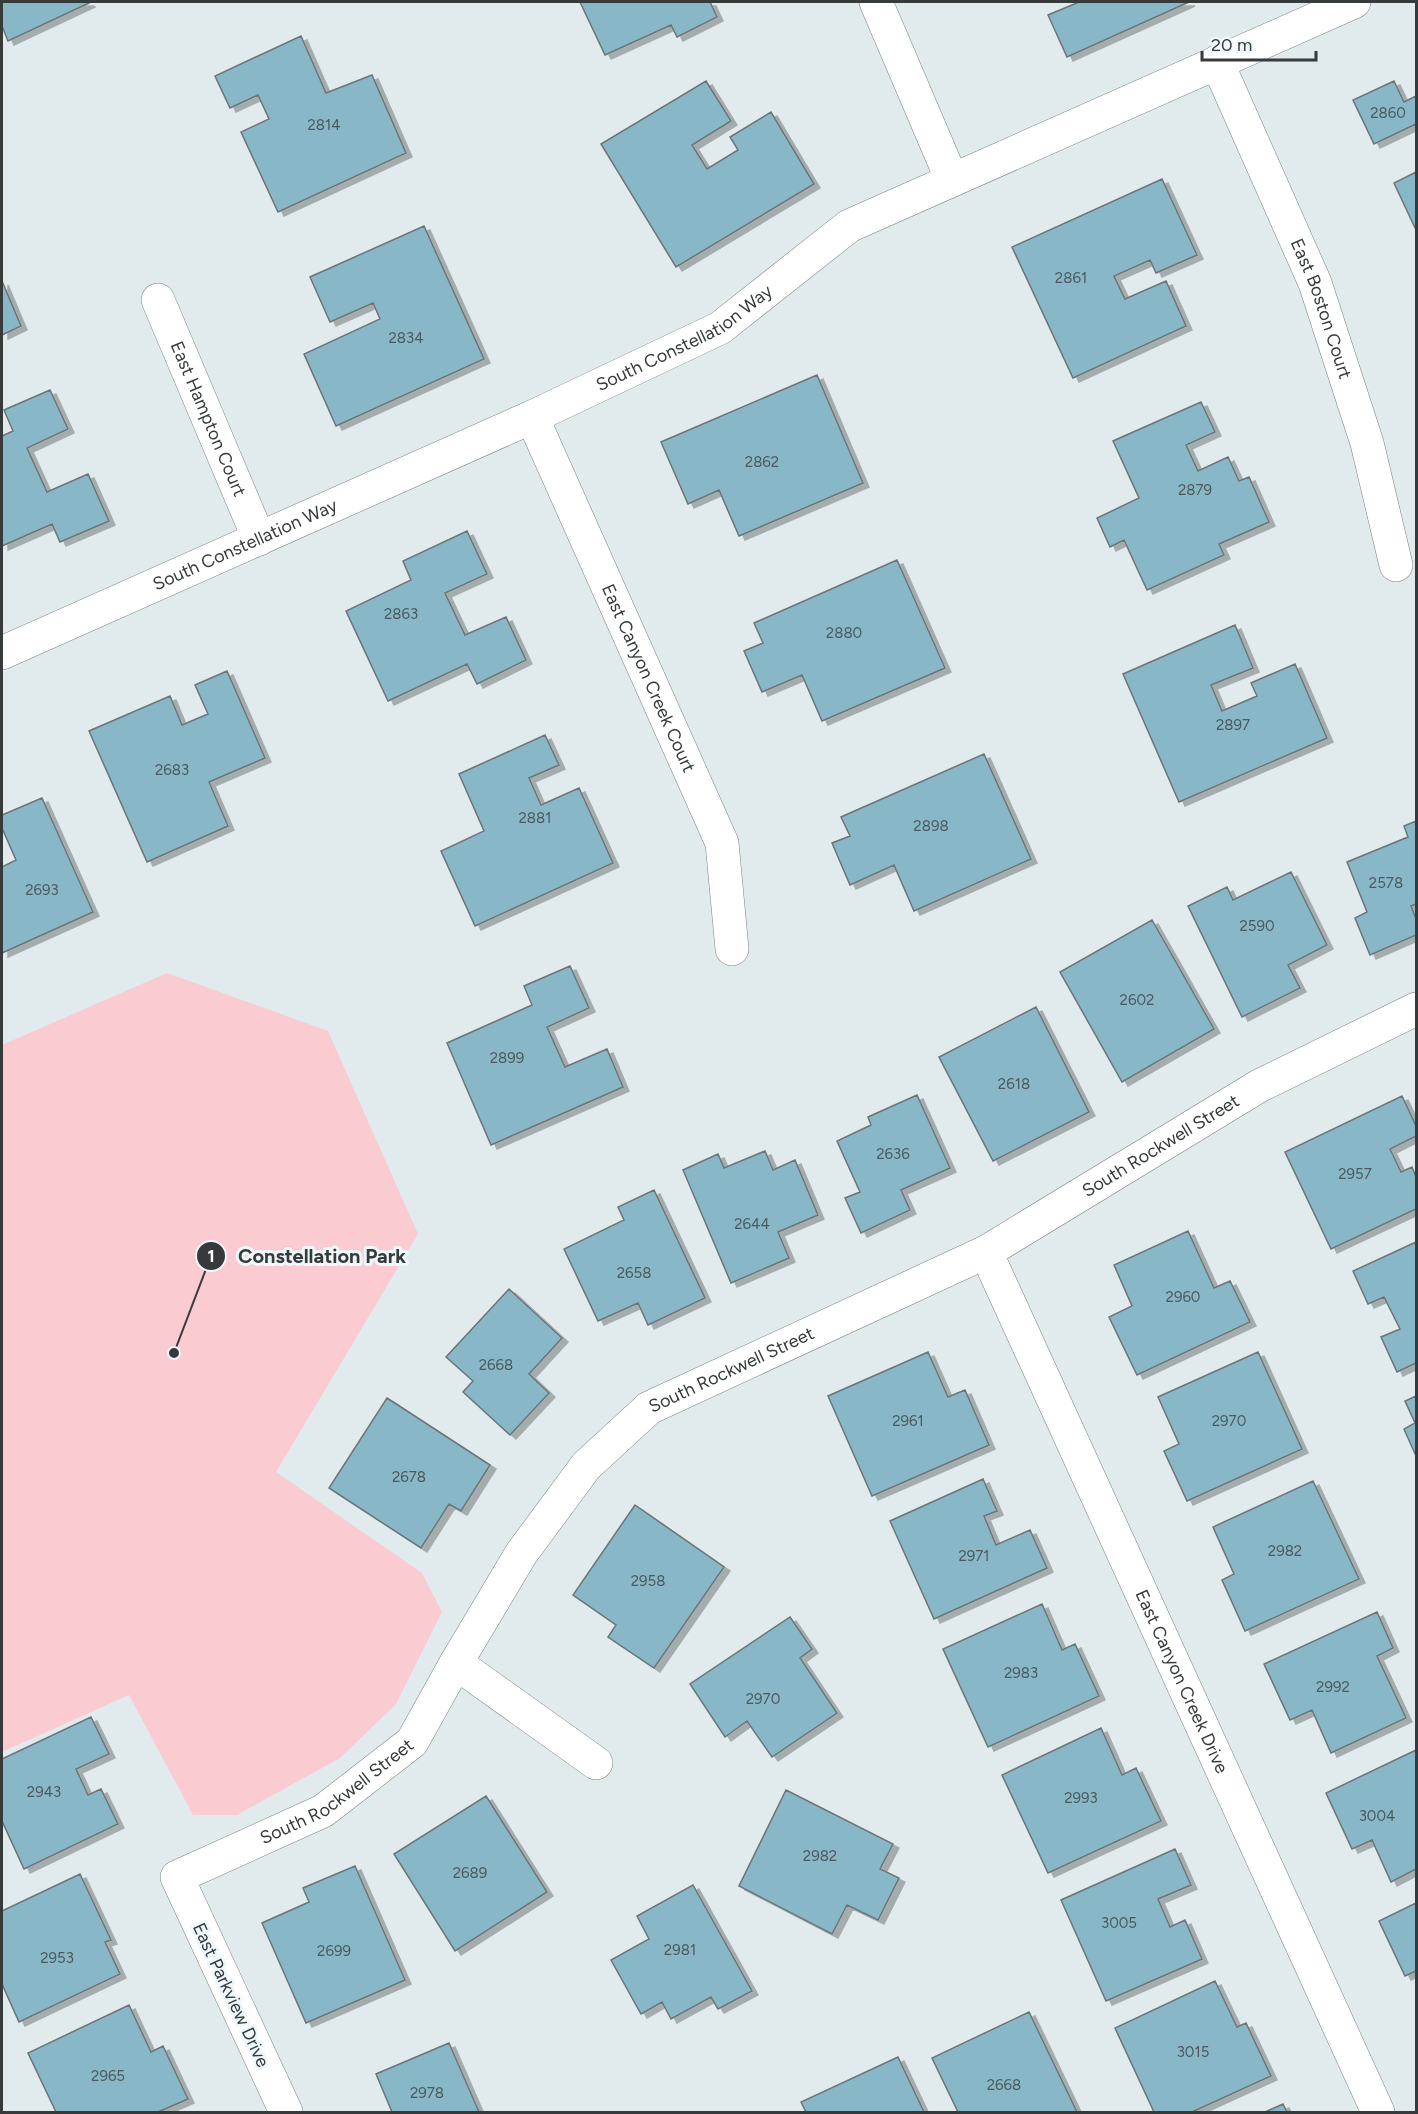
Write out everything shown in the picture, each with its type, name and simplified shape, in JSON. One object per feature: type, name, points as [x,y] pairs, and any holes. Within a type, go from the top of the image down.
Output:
[{"type":"street","points":[[876,2],[952,180]]},
{"type":"street","name":"South Constellation Way","points":[[2,653],[532,417],[720,328],[849,226],[1354,2]]},
{"type":"street","name":"East Boston Court","points":[[1217,62],[1315,283],[1366,443],[1396,565]]},
{"type":"street","name":"East Hampton Court","points":[[158,300],[259,539]]},
{"type":"street","name":"East Canyon Creek Court","points":[[532,417],[722,843],[732,949]]},
{"type":"street","name":"South Rockwell Street","points":[[177,1877],[323,1812],[412,1742],[521,1554],[586,1466],[649,1408],[986,1252],[1259,1086],[1416,1009]]},
{"type":"street","name":"East Canyon Creek Drive","points":[[986,1252],[1378,2112]]},
{"type":"street","points":[[456,1663],[596,1763]]},
{"type":"street","name":"East Parkview Drive","points":[[177,1877],[286,2112]]},
{"type":"shaded area","points":[[167,973],[328,1031],[418,1234],[276,1472],[422,1573],[442,1612],[396,1704],[340,1758],[237,1815],[193,1815],[129,1695],[2,1752],[2,1045]]},
{"type":"building","points":[[2,2],[89,3],[8,41],[2,26]]},
{"type":"building","points":[[580,2],[710,2],[717,17],[677,37],[671,25],[605,55]]},
{"type":"building","points":[[1079,2],[1189,2],[1067,57],[1048,15]]},
{"type":"building","points":[[301,36],[326,93],[372,75],[406,153],[278,212],[241,132],[269,119],[258,95],[230,108],[215,76]]},
{"type":"building","points":[[706,81],[731,121],[692,145],[707,169],[738,150],[730,137],[771,112],[814,184],[676,267],[601,144]]},
{"type":"building","points":[[1394,81],[1404,102],[1416,96],[1416,124],[1374,144],[1353,100]]},
{"type":"building","points":[[1416,172],[1416,230],[1394,183]]},
{"type":"building","points":[[1162,179],[1197,255],[1156,273],[1150,260],[1114,276],[1125,299],[1166,281],[1186,326],[1073,378],[1012,247]]},
{"type":"building","points":[[424,226],[484,359],[336,426],[304,354],[380,319],[373,303],[330,322],[310,277]]},
{"type":"building","points":[[2,281],[21,326],[2,335]]},
{"type":"building","points":[[817,375],[863,483],[739,536],[719,490],[688,504],[661,442]]},
{"type":"building","points":[[50,390],[68,429],[27,448],[47,492],[88,474],[109,521],[60,542],[52,524],[2,546],[2,436],[13,431],[4,410]]},
{"type":"building","points":[[1201,402],[1215,432],[1186,445],[1198,471],[1228,457],[1239,481],[1249,477],[1269,522],[1219,544],[1224,555],[1147,590],[1124,540],[1110,547],[1097,518],[1139,498],[1113,441]]},
{"type":"building","points":[[467,531],[487,574],[445,593],[465,635],[506,617],[526,660],[477,684],[467,664],[388,701],[346,611],[411,580],[403,561]]},
{"type":"building","points":[[897,560],[945,668],[822,721],[802,675],[762,692],[744,651],[763,643],[754,623]]},
{"type":"building","points":[[1235,625],[1253,668],[1211,685],[1222,711],[1257,696],[1251,683],[1295,664],[1327,738],[1179,802],[1123,674]]},
{"type":"building","points":[[227,671],[265,758],[209,782],[228,826],[147,862],[89,731],[170,696],[182,725],[208,714],[195,685]]},
{"type":"building","points":[[545,735],[559,765],[529,778],[541,805],[579,788],[613,863],[475,926],[441,851],[484,831],[459,774]]},
{"type":"building","points":[[984,754],[1031,859],[914,911],[894,865],[850,885],[832,843],[850,836],[841,817]]},
{"type":"building","points":[[42,798],[93,912],[2,953],[2,867],[16,860],[2,828],[2,815]]},
{"type":"building","points":[[1416,821],[1416,904],[1411,906],[1416,919],[1416,935],[1370,955],[1355,918],[1367,912],[1347,862],[1408,837],[1404,826]]},
{"type":"building","points":[[1291,872],[1327,945],[1288,965],[1300,988],[1242,1017],[1188,906],[1227,887],[1233,900]]},
{"type":"building","points":[[1152,920],[1214,1029],[1122,1082],[1060,972]]},
{"type":"building","points":[[570,966],[589,1008],[547,1027],[565,1067],[607,1049],[623,1087],[491,1145],[447,1043],[532,1005],[524,986]]},
{"type":"building","points":[[1036,1007],[1089,1112],[993,1161],[939,1057]]},
{"type":"building","points":[[917,1095],[950,1168],[901,1190],[910,1210],[861,1233],[845,1198],[860,1192],[837,1141],[871,1125],[868,1117]]},
{"type":"building","points":[[1402,1096],[1416,1126],[1416,1136],[1390,1149],[1401,1172],[1412,1167],[1416,1177],[1416,1209],[1331,1249],[1285,1152]]},
{"type":"building","points":[[765,1151],[773,1170],[795,1160],[818,1215],[778,1232],[789,1258],[731,1283],[683,1170],[718,1154],[724,1168]]},
{"type":"building","points":[[654,1190],[705,1298],[648,1325],[638,1303],[598,1321],[564,1249],[624,1220],[618,1207]]},
{"type":"building","points":[[1188,1231],[1214,1288],[1230,1281],[1250,1322],[1137,1375],[1109,1317],[1132,1306],[1114,1265]]},
{"type":"building","points":[[1416,1242],[1416,1363],[1397,1372],[1381,1337],[1400,1329],[1384,1297],[1368,1304],[1353,1271]]},
{"type":"building","points":[[509,1289],[562,1338],[529,1374],[549,1393],[510,1435],[463,1392],[473,1381],[446,1357]]},
{"type":"building","points":[[928,1352],[948,1397],[965,1390],[989,1445],[872,1496],[828,1396]]},
{"type":"building","points":[[1258,1352],[1302,1449],[1187,1501],[1164,1451],[1179,1444],[1158,1397]]},
{"type":"building","points":[[1416,1396],[1416,1456],[1404,1429],[1415,1423],[1405,1401]]},
{"type":"building","points":[[387,1398],[490,1465],[461,1511],[449,1504],[421,1548],[329,1488]]},
{"type":"building","points":[[983,1479],[997,1511],[984,1516],[996,1545],[1030,1530],[1047,1568],[934,1619],[890,1521]]},
{"type":"building","points":[[1313,1481],[1359,1579],[1245,1631],[1222,1580],[1234,1574],[1213,1527]]},
{"type":"building","points":[[635,1505],[724,1567],[654,1668],[608,1637],[616,1625],[573,1595]]},
{"type":"building","points":[[1042,1604],[1062,1650],[1075,1644],[1099,1696],[988,1747],[943,1649]]},
{"type":"building","points":[[1377,1612],[1393,1648],[1377,1656],[1406,1718],[1331,1753],[1312,1710],[1290,1720],[1264,1664]]},
{"type":"building","points":[[790,1617],[812,1649],[800,1658],[837,1713],[772,1757],[747,1721],[725,1737],[690,1684]]},
{"type":"building","points":[[91,1717],[109,1754],[76,1769],[88,1795],[101,1789],[118,1824],[24,1869],[2,1821],[2,1759]]},
{"type":"building","points":[[1101,1728],[1122,1775],[1136,1768],[1161,1821],[1048,1873],[1002,1775]]},
{"type":"building","points":[[1416,1750],[1416,1869],[1391,1882],[1372,1840],[1352,1849],[1326,1793]]},
{"type":"building","points":[[786,1790],[893,1844],[880,1869],[899,1878],[878,1920],[847,1905],[832,1934],[739,1886]]},
{"type":"building","points":[[486,1796],[547,1892],[455,1951],[394,1854]]},
{"type":"building","points":[[1175,1849],[1191,1885],[1158,1899],[1170,1927],[1185,1920],[1202,1959],[1106,2001],[1061,1900]]},
{"type":"building","points":[[355,1866],[405,1980],[306,2023],[262,1923],[309,1902],[303,1888]]},
{"type":"building","points":[[80,1874],[111,1940],[105,1942],[120,1974],[19,2022],[2,1984],[2,1911]]},
{"type":"building","points":[[693,1885],[752,1991],[718,2009],[711,1997],[671,2019],[662,2002],[641,2014],[611,1960],[649,1939],[637,1916]]},
{"type":"building","points":[[1416,1903],[1416,1971],[1405,1976],[1379,1921]]},
{"type":"building","points":[[1215,1981],[1237,2027],[1246,2023],[1271,2076],[1192,2112],[1154,2112],[1115,2028]]},
{"type":"building","points":[[129,2005],[151,2052],[163,2046],[188,2099],[158,2112],[56,2112],[28,2053]]},
{"type":"building","points":[[1029,2012],[1077,2112],[958,2112],[932,2058]]},
{"type":"building","points":[[449,2043],[479,2112],[392,2112],[376,2074]]},
{"type":"building","points":[[898,2057],[924,2112],[806,2112],[801,2102]]},
{"type":"building","points":[[1283,2104],[1287,2112],[1265,2112]]},
{"type":"place","name":"Constellation Park","points":[[174,1353]]}]
